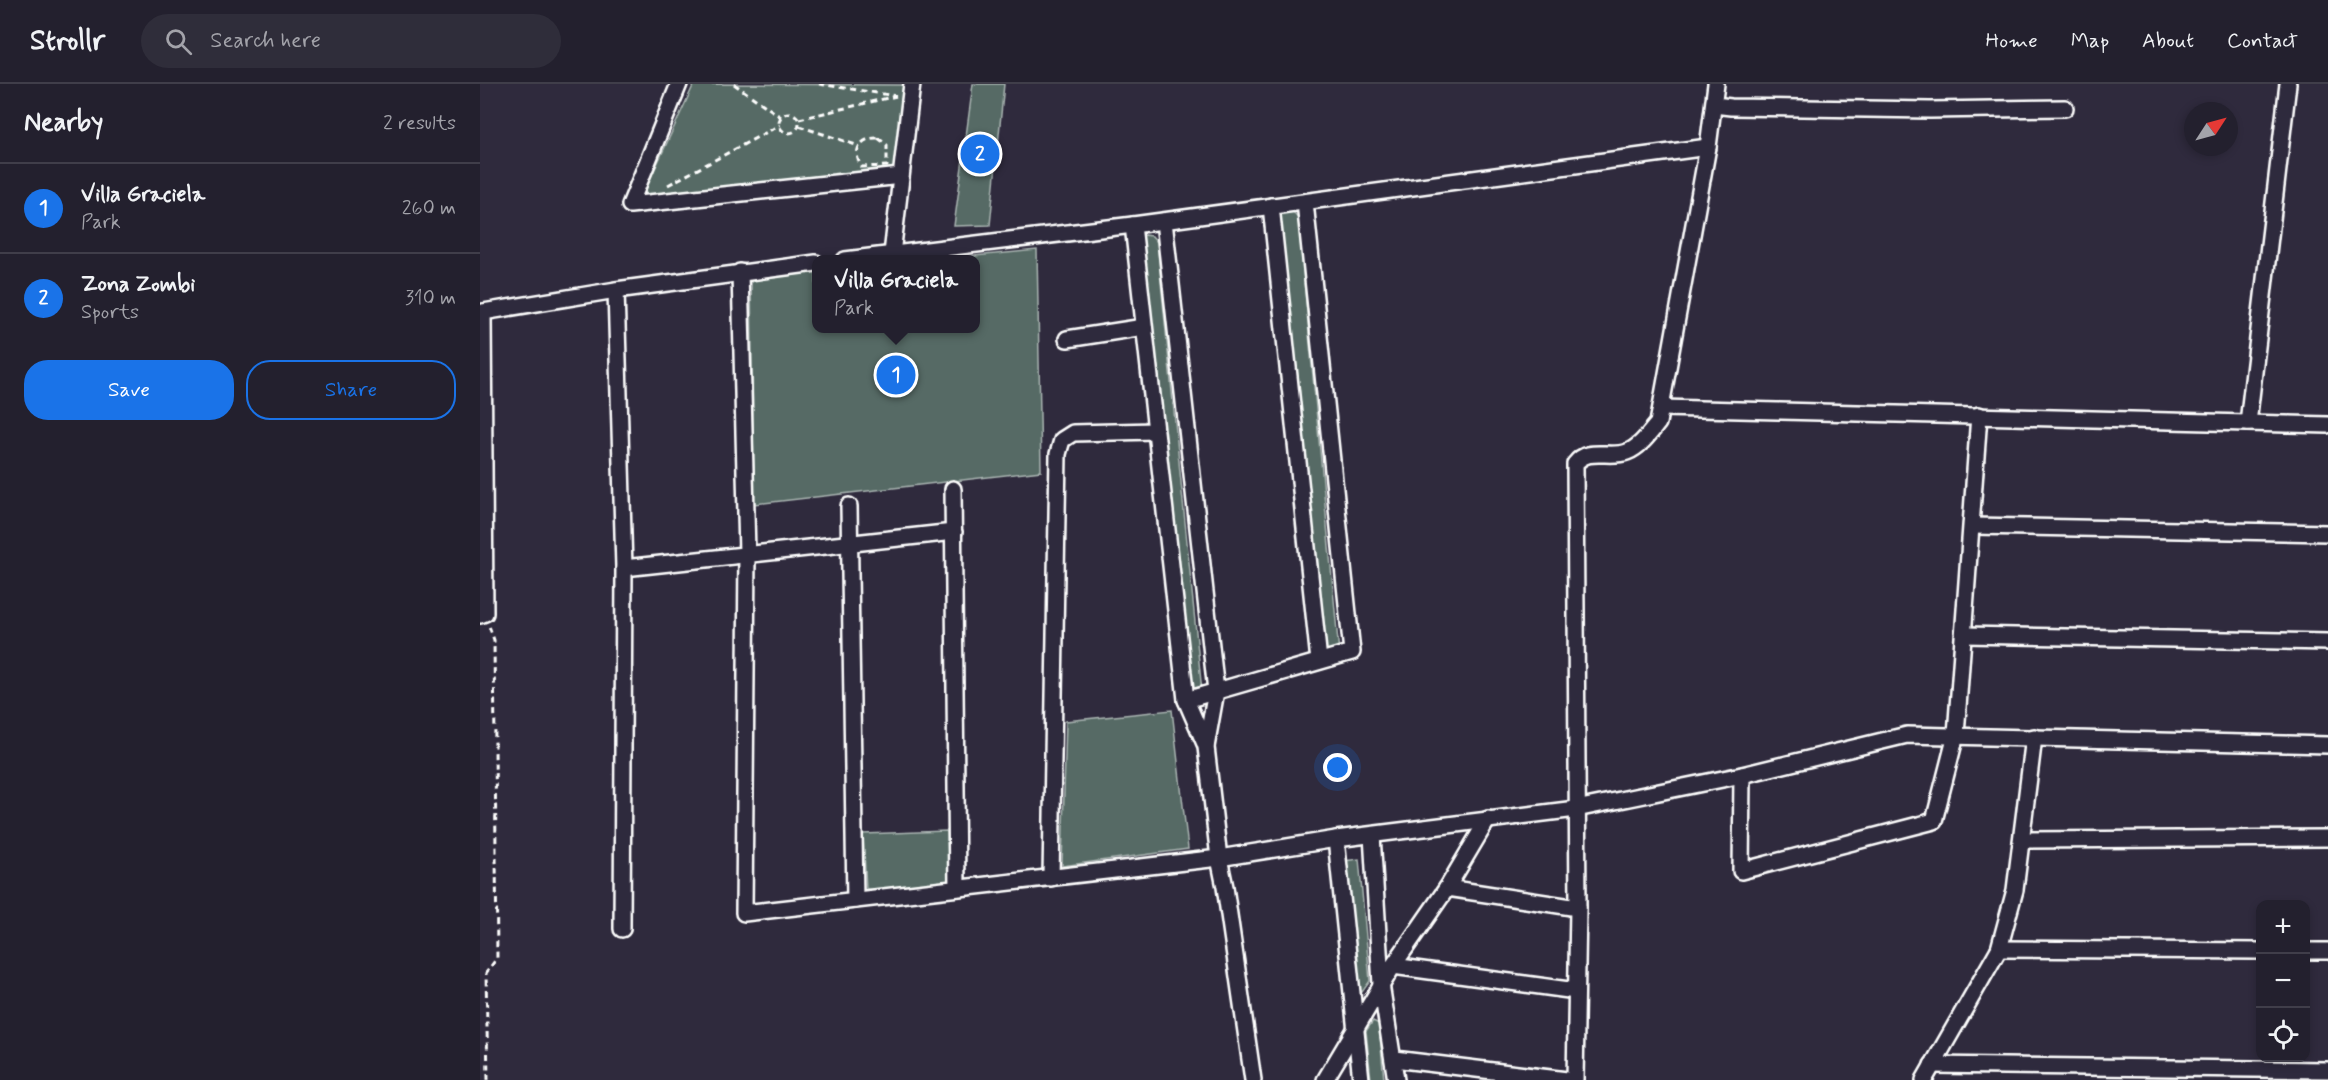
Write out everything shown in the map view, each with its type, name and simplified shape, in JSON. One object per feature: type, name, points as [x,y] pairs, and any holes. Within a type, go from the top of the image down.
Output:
[{"type":"street","points":[[679,84],[630,206],[901,176]]},
{"type":"street","points":[[1575,1080],[1578,908],[1575,464],[1587,453],[1626,453],[1638,446],[1658,423],[1708,147],[1716,84]]},
{"type":"street","points":[[2247,423],[2288,84]]},
{"type":"street","points":[[892,254],[901,176],[905,87]]},
{"type":"street","points":[[1714,105],[1930,110],[2065,108]]},
{"type":"street","points":[[884,255],[1164,221],[1708,147]]},
{"type":"street","points":[[1186,699],[1352,652],[1305,202]]},
{"type":"street","points":[[1271,206],[1319,661]]},
{"type":"street","points":[[1164,221],[1216,691],[1206,747]]},
{"type":"street","points":[[1133,225],[1186,699],[1206,747],[1219,858],[1253,1080]]},
{"type":"street","points":[[482,614],[483,312],[616,290],[812,263]]},
{"type":"street","points":[[740,272],[747,553],[744,913],[1219,858],[1336,839],[1576,809],[1742,775],[1907,735],[2328,745]]},
{"type":"street","points":[[616,290],[624,568],[622,929]]},
{"type":"street","points":[[1067,339],[1144,327]]},
{"type":"street","points":[[1662,408],[2328,425]]},
{"type":"street","points":[[1742,775],[1741,870],[1934,821],[1956,735],[1965,635],[1979,415]]},
{"type":"street","points":[[1052,878],[1058,454],[1062,440],[1073,433],[1155,431]]},
{"type":"street","points":[[953,489],[957,888]]},
{"type":"street","points":[[849,506],[855,900]]},
{"type":"street","points":[[1972,526],[2328,533]]},
{"type":"street","points":[[624,568],[954,532]]},
{"type":"street","points":[[1965,635],[2328,642]]},
{"type":"street","points":[[1924,1080],[1999,949],[2015,890],[2034,737]]},
{"type":"street","points":[[1325,1080],[1381,984],[1447,888],[1488,819]]},
{"type":"street","points":[[1372,835],[1381,984],[1396,1080]]},
{"type":"street","points":[[2023,840],[2328,838]]},
{"type":"street","points":[[1336,839],[1361,1080]]},
{"type":"street","points":[[1447,888],[1578,908]]},
{"type":"street","points":[[1999,949],[2256,951]]},
{"type":"street","points":[[2310,951],[2328,951]]},
{"type":"street","points":[[1393,966],[1576,991]]},
{"type":"street","points":[[1394,1059],[1567,1080]]},
{"type":"street","points":[[1932,1065],[2328,1070]]},
{"type":"path","points":[[734,84],[781,117]]},
{"type":"path","points":[[819,84],[897,96]]},
{"type":"path","points":[[799,119],[897,96],[905,87]]},
{"type":"path","points":[[781,117],[791,113],[799,119]]},
{"type":"path","points":[[781,117],[780,125],[789,133],[795,131],[799,126],[799,119]]},
{"type":"path","points":[[659,189],[780,125]]},
{"type":"path","points":[[799,126],[859,146]]},
{"type":"path","points":[[878,138],[883,141],[887,145],[887,166],[862,167],[857,157],[859,146],[867,139],[878,138]]},
{"type":"path","points":[[482,614],[494,640],[497,958],[486,973],[488,1080]]},
{"type":"green space","points":[[694,84],[903,85],[894,168],[642,197]]},
{"type":"green space","points":[[973,84],[1004,84],[990,225],[954,226]]},
{"type":"green space","points":[[1283,211],[1293,212],[1298,217],[1339,653],[1325,658],[1280,217]]},
{"type":"green space","points":[[1143,235],[1152,236],[1157,242],[1202,692],[1188,696],[1139,242]]},
{"type":"green space","points":[[1037,250],[1041,471],[754,504],[751,278],[812,272],[812,333],[980,333],[980,255]]},
{"type":"green space","points":[[1172,710],[1188,849],[1062,866],[1066,721]]},
{"type":"green space","points":[[947,831],[949,886],[866,889],[863,834]]},
{"type":"green space","points":[[1359,859],[1370,981],[1357,999],[1344,861]]},
{"type":"green space","points":[[1373,1021],[1379,1024],[1384,1080],[1371,1080],[1366,1031]]},
{"type":"place","name":"Zona Zombi","points":[[980,154]]},
{"type":"place","name":"Villa Graciela","points":[[896,375]]}]
